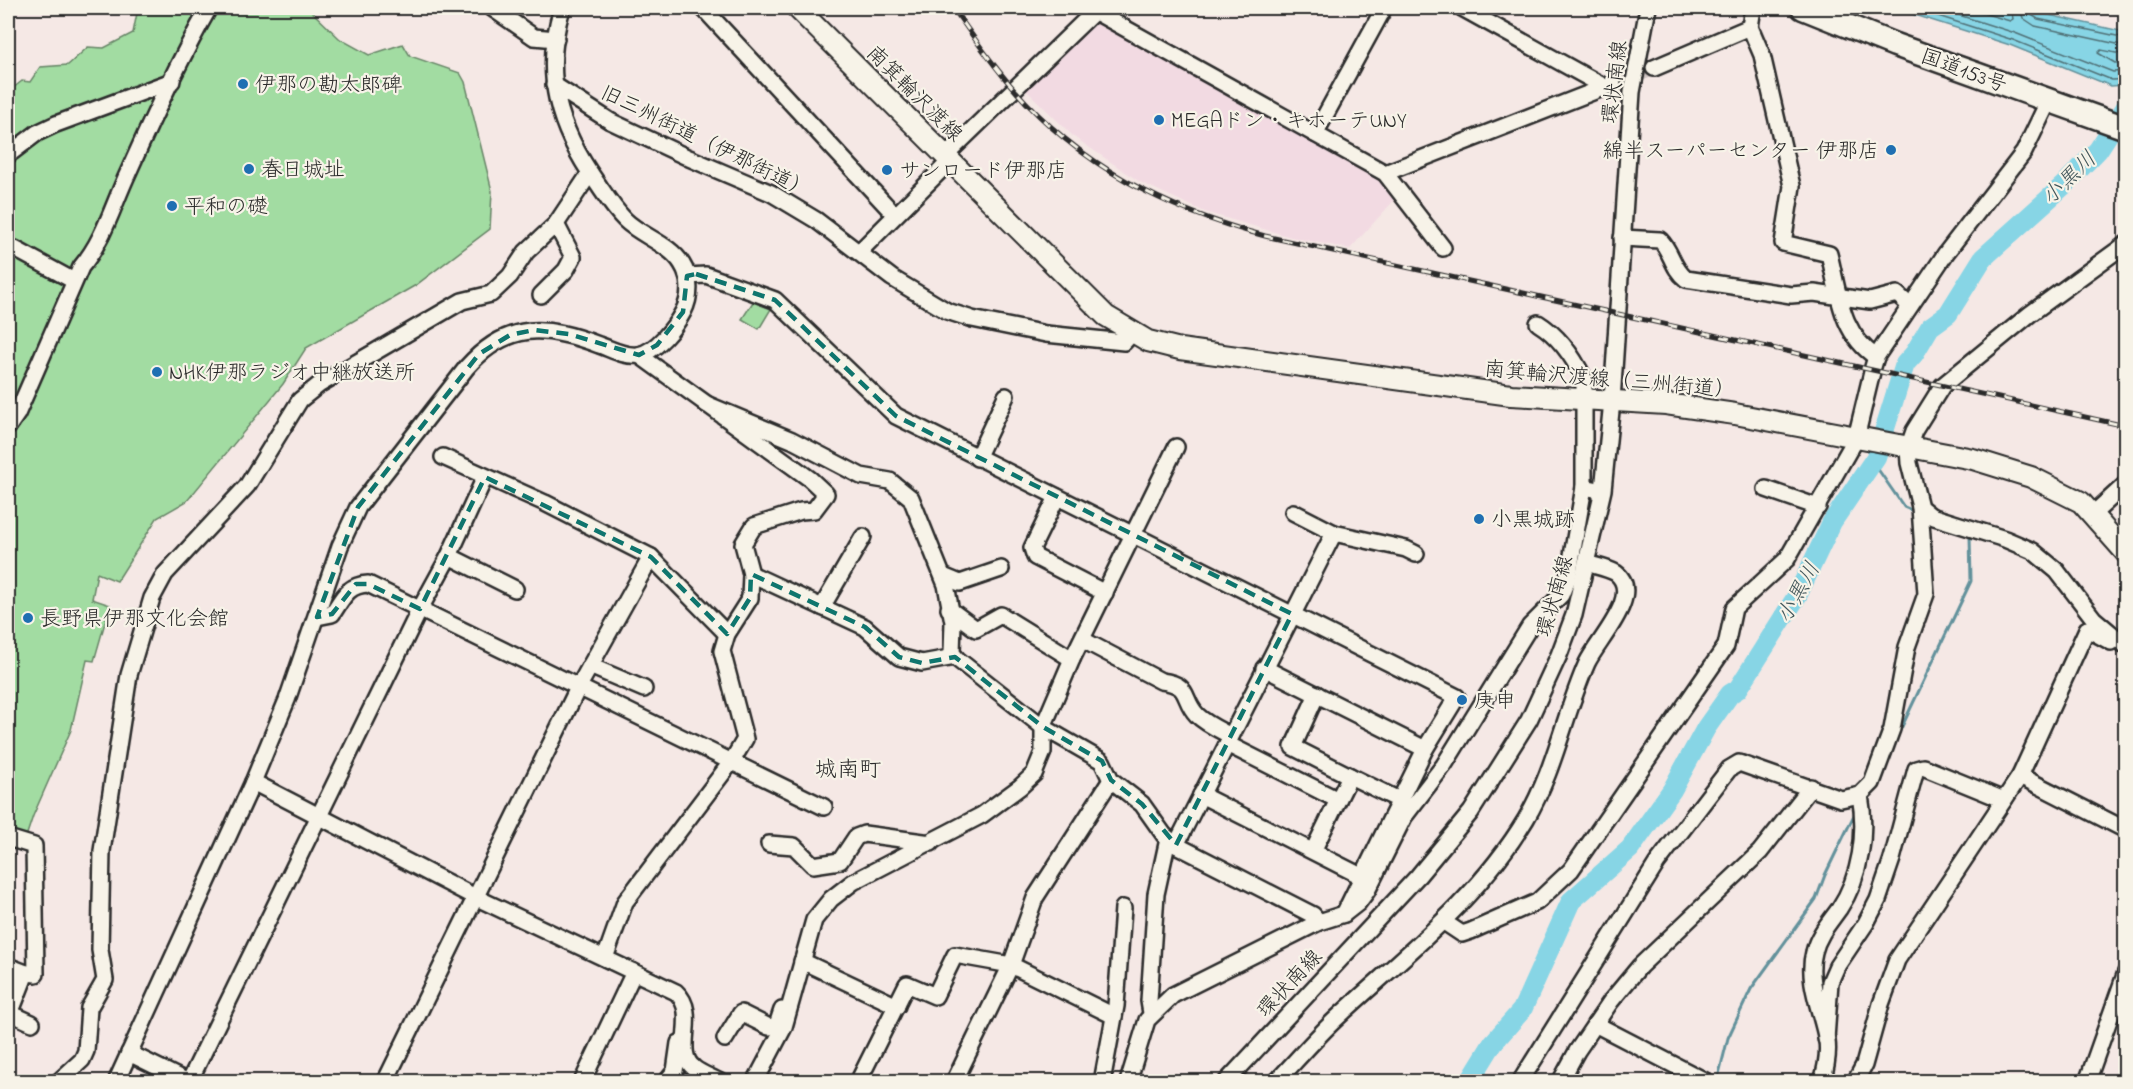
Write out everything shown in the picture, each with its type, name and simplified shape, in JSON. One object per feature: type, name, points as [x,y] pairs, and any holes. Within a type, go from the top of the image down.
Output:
[{"type":"highway","name":"国道153号","points":[[1803,8],[1895,45],[2126,128]]},
{"type":"main road","name":"南箕輪沢渡線","points":[[797,8],[1106,316],[1132,333]]},
{"type":"main road","name":"南箕輪沢渡線（三州街道）","points":[[1132,333],[1148,341],[1180,349],[1511,395],[1666,404],[1734,414],[2009,468],[2081,502],[2126,553]]},
{"type":"street","points":[[8,427],[17,414],[74,281],[98,243],[172,81],[209,8]]},
{"type":"street","points":[[492,8],[534,37],[556,39]]},
{"type":"street","points":[[562,8],[556,39],[554,85],[566,132],[590,173],[620,215],[634,228],[672,252],[682,263],[687,276],[688,299],[683,312],[657,345],[639,355]]},
{"type":"street","points":[[703,8],[895,215]]},
{"type":"street","points":[[1315,135],[1384,8]]},
{"type":"street","points":[[1385,173],[1609,86],[1462,8]]},
{"type":"street","name":"環状南線","points":[[1226,1082],[1418,876],[1471,812],[1529,720],[1546,686],[1574,615],[1603,490],[1612,400],[1632,92],[1648,8]]},
{"type":"street","points":[[1753,8],[1750,27],[1762,55],[1792,186],[1783,243],[1829,254],[1844,320],[1867,351],[1874,366]]},
{"type":"street","points":[[860,251],[1096,9],[1385,173],[1443,248]]},
{"type":"street","points":[[1654,68],[1750,27]]},
{"type":"street","points":[[8,155],[37,132],[172,81]]},
{"type":"street","name":"旧三州街道（伊那街道）","points":[[554,85],[610,120],[688,158],[771,193],[860,251],[892,278],[925,300],[972,319],[1088,340],[1124,342],[1132,333]]},
{"type":"street","points":[[1444,922],[1462,934],[1471,931],[1537,902],[1571,870],[1726,646],[1734,608],[1787,559],[1859,439],[1874,366],[1910,306],[1946,253],[2024,152],[2055,102]]},
{"type":"street","points":[[58,1082],[82,1060],[86,1051],[89,1008],[105,980],[100,950],[102,851],[115,757],[129,675],[152,598],[165,573],[247,486],[272,442],[300,400],[309,391],[462,301],[491,294],[510,276],[526,252],[556,224],[590,173]]},
{"type":"street","points":[[541,295],[566,270],[573,257],[556,224]]},
{"type":"street","points":[[1622,238],[1660,240],[1669,249],[1676,271],[1686,279],[1791,295],[1814,293],[1870,301],[1897,294],[1910,306]]},
{"type":"street","points":[[1523,1080],[1657,863],[1729,769],[1739,763],[1841,799],[1860,795],[1872,783],[1892,729],[1907,647],[1926,594],[1920,507],[1905,448],[1942,386],[2030,314],[2126,244]]},
{"type":"street","points":[[8,247],[74,281]]},
{"type":"street","points":[[687,276],[706,275],[775,300],[896,416],[1457,698],[1425,750],[1360,876],[1344,914]]},
{"type":"street","points":[[1151,1013],[1173,995],[1319,922],[1344,914],[1358,903],[1367,891],[1404,817],[1444,765],[1530,626],[1561,595],[1570,568],[1584,487],[1584,379],[1577,364],[1553,332],[1538,323]]},
{"type":"street","points":[[116,1082],[253,782],[317,617],[340,546],[358,507],[439,400],[478,354],[510,335],[534,330],[569,334],[625,354],[639,355],[810,479],[826,494],[814,510],[801,511],[754,526],[743,544],[751,574],[750,598],[727,634],[722,651],[745,739],[732,761],[625,902],[605,958]]},
{"type":"street","points":[[977,458],[1006,396]]},
{"type":"street","points":[[706,405],[792,440],[861,476],[890,481],[911,498],[942,576],[953,622],[952,653],[955,657],[1043,727],[1102,761],[1111,780],[1142,804],[1172,842],[1313,915],[1319,922]]},
{"type":"street","points":[[755,1082],[784,1027],[814,921],[831,899],[853,882],[982,815],[1020,788],[1034,774],[1043,752],[1043,727],[1072,659],[1176,447]]},
{"type":"street","points":[[443,457],[545,503],[651,557],[727,634]]},
{"type":"street","points":[[129,1053],[189,1082],[420,609],[449,556],[485,477]]},
{"type":"street","points":[[2093,514],[2126,484]]},
{"type":"street","points":[[1584,487],[1603,490]]},
{"type":"street","points":[[1766,489],[1818,507]]},
{"type":"street","points":[[1057,497],[1032,548],[1035,557],[1105,593]]},
{"type":"street","points":[[1920,507],[1931,516],[2012,541],[2032,551],[2057,571],[2094,619],[2120,641]]},
{"type":"street","points":[[1293,512],[1334,532],[1406,549],[1416,554]]},
{"type":"street","points":[[1128,1082],[1151,1013],[1149,1001],[1156,894],[1172,842],[1201,795],[1334,532]]},
{"type":"street","points":[[822,607],[863,537]]},
{"type":"street","points":[[449,556],[514,589]]},
{"type":"street","points":[[385,1082],[579,686],[651,557]]},
{"type":"street","points":[[1276,1082],[1337,1017],[1444,922],[1497,864],[1527,818],[1552,765],[1580,680],[1594,648],[1624,606],[1626,595],[1624,583],[1616,573],[1586,563]]},
{"type":"street","points":[[942,576],[960,583],[1001,569]]},
{"type":"street","points":[[751,574],[865,627],[899,657],[922,663],[955,657]]},
{"type":"street","points":[[317,617],[332,614],[348,589],[356,584],[368,584],[824,807]]},
{"type":"street","points":[[949,609],[976,630],[1001,615],[1072,659]]},
{"type":"street","points":[[1855,1082],[1864,1065],[1897,960],[2020,776],[2087,629],[2110,643],[2120,641]]},
{"type":"street","points":[[1083,640],[1161,681],[1174,683],[1183,689],[1193,711],[1229,740],[1280,771],[1338,800]]},
{"type":"street","points":[[590,666],[644,690]]},
{"type":"street","points":[[1264,668],[1425,750]]},
{"type":"street","points":[[1280,771],[1317,694]]},
{"type":"street","points":[[1293,747],[1399,800]]},
{"type":"street","points":[[1822,1082],[1827,1064],[1826,1039],[1830,982],[1837,966],[1866,924],[1878,900],[1892,859],[1916,769],[1923,767],[2004,800]]},
{"type":"street","points":[[1313,851],[1350,776]]},
{"type":"street","points":[[2020,776],[2126,830]]},
{"type":"street","points":[[954,1082],[1011,965],[1035,898],[1111,780]]},
{"type":"street","points":[[253,782],[318,818],[476,897],[676,992],[687,1006],[685,1055],[689,1063],[720,1082]]},
{"type":"street","points":[[1560,1082],[1595,1024],[1640,966],[1760,852],[1811,787]]},
{"type":"street","points":[[1201,795],[1360,876]]},
{"type":"street","points":[[1826,1039],[1811,974],[1813,952],[1822,932],[1855,881],[1860,855],[1863,811],[1860,795]]},
{"type":"street","points":[[769,844],[794,846],[813,865],[840,861],[856,837],[864,834],[931,843]]},
{"type":"street","points":[[8,838],[34,846],[36,974],[8,966]]},
{"type":"street","points":[[1102,1082],[1114,1016],[1122,908]]},
{"type":"street","points":[[858,1082],[906,984],[936,996],[955,955],[1011,965],[1114,1016]]},
{"type":"street","points":[[802,961],[897,1006]]},
{"type":"street","points":[[582,1082],[634,972]]},
{"type":"street","points":[[2087,1082],[2126,972]]},
{"type":"street","points":[[26,973],[9,1016],[32,1023]]},
{"type":"street","points":[[725,1039],[741,1013],[769,1028],[777,1025],[792,979],[797,978]]},
{"type":"street","points":[[1595,1024],[1707,1082]]},
{"type":"street","points":[[666,1082],[675,1071],[679,1032],[686,1025]]},
{"type":"highlighted area","points":[[696,274],[775,300],[896,416],[1292,614],[1176,845],[1142,804],[1111,780],[1102,761],[1043,727],[955,657],[922,663],[899,657],[865,627],[751,574],[750,598],[727,634],[651,557],[485,477],[420,609],[368,584],[356,584],[332,614],[317,617],[358,507],[479,354],[510,335],[534,330],[569,334],[639,355],[657,345],[683,312],[687,276]]},
{"type":"shaded area","points":[[1098,23],[1384,178],[1398,196],[1350,249],[1291,237],[1205,212],[1140,182],[1074,137],[1026,90],[1090,24]]},
{"type":"green space","points":[[138,8],[308,8],[340,39],[369,55],[403,44],[410,56],[460,73],[465,82],[492,191],[490,229],[416,285],[306,348],[283,384],[187,501],[157,518],[117,581],[97,573],[92,599],[110,605],[94,661],[87,660],[71,730],[33,816],[25,840],[8,835],[8,92],[22,81],[30,82],[40,67],[68,65],[88,47],[104,48],[133,33]]},
{"type":"green space","points":[[753,302],[771,309],[759,329],[742,319]]},
{"type":"water","points":[[1893,8],[2029,8],[2040,13],[2125,32],[2125,85],[2111,86],[2010,45]]},
{"type":"waterway","name":"小黒川","points":[[1469,1082],[1493,1043],[1522,1010],[1571,901],[1630,849],[1672,790],[1706,728],[1730,694],[1738,689],[1797,596],[1832,522],[1876,457],[1905,364],[1914,354],[1930,327],[1948,314],[1983,258],[2064,185],[2098,150],[2126,107]]},
{"type":"waterway","points":[[1873,462],[1904,507],[1916,512]]},
{"type":"waterway","points":[[1897,737],[1971,581],[1970,536],[1966,535]]},
{"type":"waterway","points":[[1717,1082],[1728,1038],[1751,989],[1816,899],[1856,811]]},
{"type":"tunnel","points":[[1613,84],[1654,68]]},
{"type":"railway","points":[[953,8],[1013,88],[1039,116],[1067,140],[1127,182],[1194,213],[1265,236],[2126,426]]},
{"type":"place","name":"伊那の勘太郎碑","points":[[243,84]]},
{"type":"place","name":"MEGAドン・キホーテUNY","points":[[1159,120]]},
{"type":"place","name":"綿半スーパーセンター 伊那店","points":[[1891,150]]},
{"type":"place","name":"春日城址","points":[[249,169]]},
{"type":"place","name":"サンロード伊那店","points":[[887,170]]},
{"type":"place","name":"平和の礎","points":[[172,206]]},
{"type":"place","name":"NHK伊那ラジオ中継放送所","points":[[157,372]]},
{"type":"place","name":"小黒城跡","points":[[1479,519]]},
{"type":"place","name":"長野県伊那文化会館","points":[[28,618]]},
{"type":"place","name":"庚申","points":[[1462,700]]},
{"type":"district","name":"城南町","points":[[848,768]]}]
